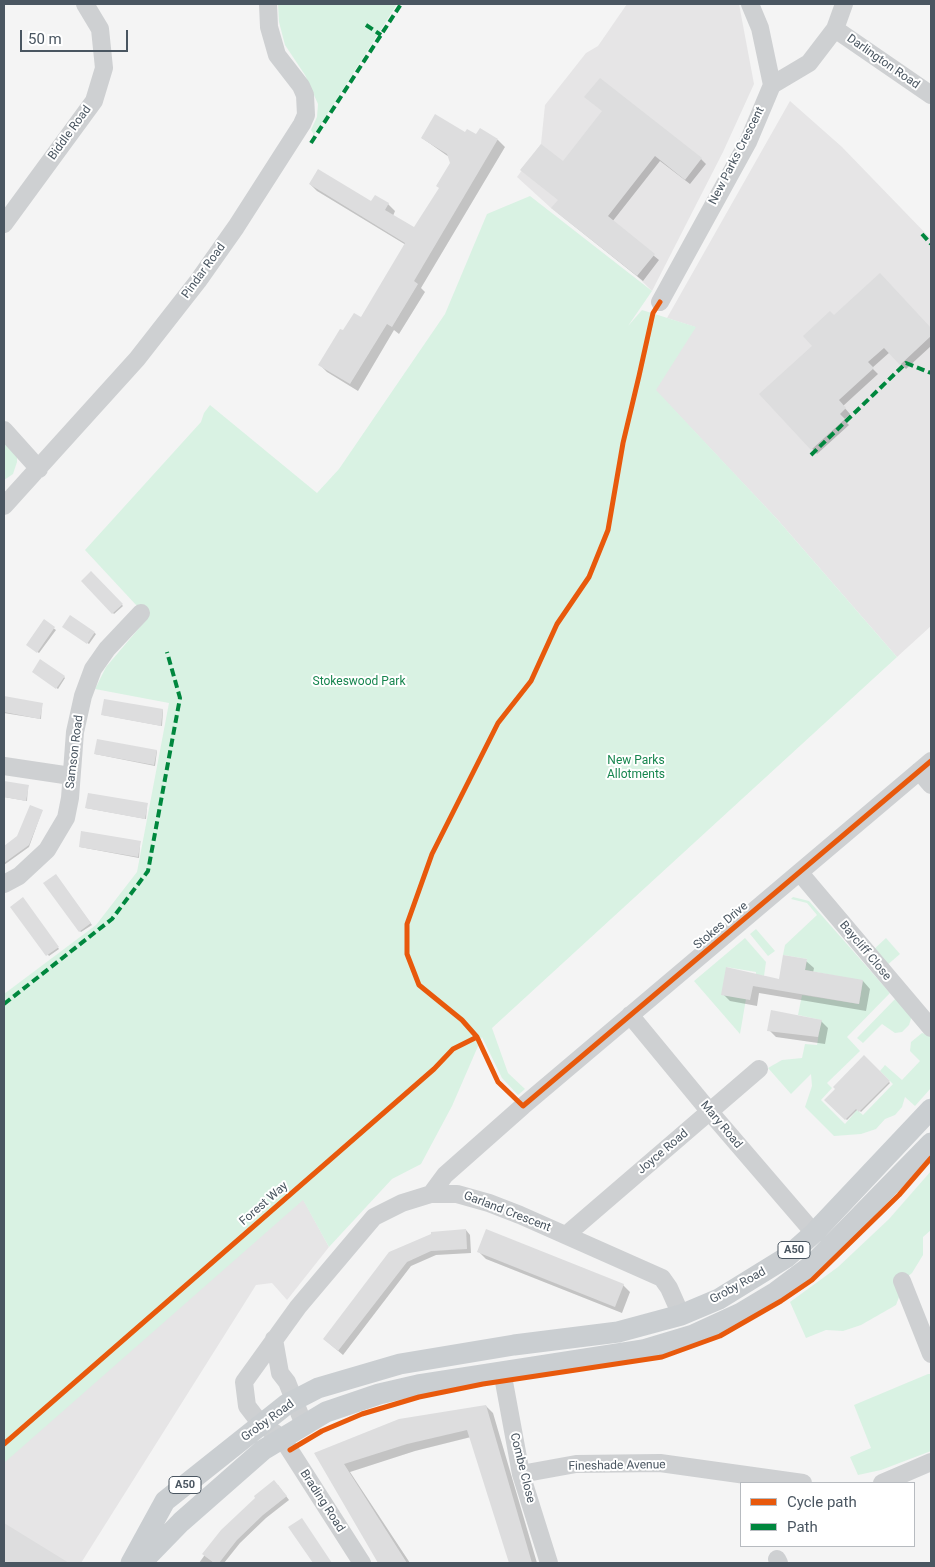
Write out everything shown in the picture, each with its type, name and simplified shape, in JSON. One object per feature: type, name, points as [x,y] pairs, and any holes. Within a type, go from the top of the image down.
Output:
[{"type":"main road","name":"Groby Road","points":[[131,1563],[165,1501],[260,1423],[318,1388],[400,1364],[514,1345],[618,1332],[680,1315],[719,1299],[756,1278],[787,1257],[814,1233],[842,1207],[931,1109]]},
{"type":"main road","name":"Groby Road","points":[[141,1563],[181,1522],[263,1450],[326,1412],[379,1394],[418,1385],[643,1350],[693,1335],[741,1313],[776,1292],[812,1265],[931,1143]]},
{"type":"main road","points":[[509,1370],[514,1345]]},
{"type":"street","name":"Biddle Road","points":[[4,224],[94,101],[104,68],[100,29],[85,4]]},
{"type":"street","name":"Pindar Road","points":[[4,506],[137,359],[198,281],[236,227],[302,124],[306,115],[305,95],[301,86],[277,54],[268,27],[268,4]]},
{"type":"street","points":[[750,4],[760,28],[772,85],[809,63],[835,29],[844,4]]},
{"type":"street","name":"Darlington Road","points":[[835,29],[931,95]]},
{"type":"street","name":"New Parks Crescent","points":[[660,302],[748,142],[772,85]]},
{"type":"street","points":[[4,430],[39,469]]},
{"type":"street","name":"Samson Road","points":[[4,884],[19,876],[33,865],[56,837],[66,818],[83,696],[93,669],[107,649],[141,613]]},
{"type":"street","points":[[4,766],[71,776]]},
{"type":"street","points":[[925,766],[931,786]]},
{"type":"street","name":"Stokes Drive","points":[[431,1194],[452,1169],[630,1015],[925,766]]},
{"type":"street","name":"Baycliff Close","points":[[800,873],[931,1028]]},
{"type":"street","name":"Mary Road","points":[[630,1015],[814,1233]]},
{"type":"street","name":"Joyce Road","points":[[566,1235],[760,1069]]},
{"type":"street","name":"Garland Crescent","points":[[282,1438],[260,1423],[247,1406],[244,1382],[249,1373],[298,1308],[374,1216],[402,1203],[431,1194],[457,1194],[520,1215],[662,1278],[669,1288],[680,1315]]},
{"type":"street","points":[[902,1281],[931,1354]]},
{"type":"street","points":[[274,1340],[280,1373],[287,1382],[304,1425]]},
{"type":"street","points":[[249,1373],[262,1370],[280,1373],[298,1382],[318,1388]]},
{"type":"street","name":"Combe Close","points":[[509,1370],[521,1474],[549,1563]]},
{"type":"street","name":"Brading Road","points":[[282,1438],[362,1563]]},
{"type":"street","points":[[884,1482],[931,1462]]},
{"type":"street","name":"Fineshade Avenue","points":[[521,1474],[576,1464],[660,1463],[796,1482]]},
{"type":"shaded area","points":[[627,4],[739,4],[754,84],[723,152],[652,291],[637,276],[551,208],[517,177],[541,144],[545,105],[586,53],[598,46]]},
{"type":"shaded area","points":[[790,101],[842,147],[931,239],[931,626],[897,657],[777,519],[655,390],[695,327],[667,318]]},
{"type":"shaded area","points":[[303,1199],[329,1247],[287,1300],[272,1283],[256,1285],[81,1563],[4,1563],[4,1459]]},
{"type":"green space","points":[[278,4],[397,4],[314,135],[311,130],[317,117],[318,104],[305,75],[285,45],[279,22]]},
{"type":"green space","name":"Stokeswood Park","points":[[530,196],[652,291],[628,326],[642,310],[696,327],[656,390],[777,519],[897,657],[492,1028],[508,1073],[525,1089],[518,1095],[502,1078],[482,1037],[452,1106],[421,1164],[392,1179],[329,1247],[303,1200],[4,1463],[4,994],[96,925],[137,872],[169,703],[95,689],[106,667],[146,620],[137,606],[85,550],[201,422],[204,413],[210,405],[317,493],[339,469],[445,314],[487,214]]},
{"type":"green space","points":[[4,440],[17,456],[17,462],[13,474],[4,480]]},
{"type":"green space","points":[[793,897],[809,901],[890,993],[847,1037],[860,1051],[827,1083],[832,1088],[821,1100],[845,1124],[857,1110],[863,1115],[893,1084],[880,1071],[885,1065],[902,1080],[920,1061],[910,1051],[911,1042],[922,1033],[931,1036],[931,1088],[915,1106],[905,1097],[902,1107],[895,1115],[885,1119],[876,1129],[861,1134],[834,1136],[805,1107],[812,1086],[811,1074],[791,1094],[768,1068],[782,1060],[802,1058],[805,1044],[817,1045],[821,1020],[798,1015],[802,995],[859,1004],[863,981],[805,970],[807,959],[783,955],[785,945],[817,915],[807,903],[791,899]]},
{"type":"green space","points":[[756,929],[775,951],[768,956],[750,934]]},
{"type":"green space","points":[[745,938],[766,962],[764,976],[756,975],[756,972],[726,967],[746,999],[740,1034],[694,981]]},
{"type":"green space","points":[[886,938],[900,954],[885,967],[872,951]]},
{"type":"green space","points":[[896,998],[912,1016],[909,1025],[902,1032],[895,1033],[882,1024],[863,1043],[857,1038]]},
{"type":"green space","points":[[931,1171],[931,1230],[923,1237],[923,1255],[912,1273],[897,1285],[901,1292],[896,1305],[861,1325],[843,1331],[826,1330],[806,1338],[790,1302],[838,1267],[889,1219]]},
{"type":"green space","points":[[931,1374],[931,1451],[881,1470],[858,1475],[850,1457],[871,1448],[854,1405]]},
{"type":"building","points":[[600,78],[702,158],[685,180],[655,156],[608,216],[655,254],[637,276],[551,208],[558,200],[520,170],[541,144],[563,161],[602,111],[584,97]]},
{"type":"building","points":[[435,114],[465,132],[467,129],[476,134],[480,128],[498,139],[414,281],[418,284],[392,327],[387,324],[350,384],[318,365],[340,329],[343,330],[354,313],[361,317],[405,243],[309,184],[318,169],[371,201],[375,195],[389,203],[385,210],[414,227],[439,188],[436,186],[450,163],[447,154],[421,138]]},
{"type":"building","points":[[880,273],[931,328],[931,336],[900,365],[884,348],[868,362],[874,368],[839,400],[846,408],[840,414],[845,419],[811,450],[759,394],[812,346],[803,336],[830,311],[834,315]]},
{"type":"building","points":[[91,571],[123,604],[112,614],[81,581]]},
{"type":"building","points":[[70,615],[95,632],[87,644],[62,627]]},
{"type":"building","points":[[44,619],[55,627],[37,653],[26,645]]},
{"type":"building","points":[[40,659],[65,676],[56,689],[32,672]]},
{"type":"building","points":[[4,696],[43,703],[40,719],[4,712]]},
{"type":"building","points":[[104,699],[163,709],[161,726],[101,715]]},
{"type":"building","points":[[97,739],[157,750],[154,765],[94,754]]},
{"type":"building","points":[[4,781],[29,785],[26,801],[4,797]]},
{"type":"building","points":[[88,793],[148,803],[145,819],[85,808]]},
{"type":"building","points":[[30,805],[43,810],[29,845],[4,863],[4,846],[17,836]]},
{"type":"building","points":[[81,831],[141,841],[138,857],[79,847]]},
{"type":"building","points":[[56,874],[91,923],[79,932],[43,883]]},
{"type":"building","points":[[23,897],[59,947],[46,956],[10,907]]},
{"type":"building","points":[[783,955],[807,959],[805,970],[863,980],[859,1004],[753,986],[750,1000],[721,995],[726,967],[779,979]]},
{"type":"building","points":[[771,1010],[822,1020],[818,1037],[767,1031]]},
{"type":"building","points":[[864,1055],[890,1081],[859,1112],[856,1109],[845,1120],[824,1100],[835,1089],[833,1087]]},
{"type":"building","points":[[466,1229],[467,1249],[431,1251],[407,1262],[338,1351],[323,1339],[389,1252],[431,1234],[431,1232]]},
{"type":"building","points":[[486,1229],[624,1284],[615,1307],[477,1252]]},
{"type":"building","points":[[486,1405],[532,1563],[509,1563],[467,1430],[407,1444],[344,1464],[407,1563],[378,1563],[314,1453],[399,1419]]},
{"type":"building","points":[[274,1480],[287,1496],[263,1515],[237,1540],[219,1563],[214,1563],[202,1554],[221,1530],[255,1498],[254,1496]]},
{"type":"building","points":[[302,1518],[332,1563],[313,1563],[288,1527]]},
{"type":"building","points":[[4,1523],[69,1563],[4,1563]]},
{"type":"marked path","points":[[311,143],[401,4]]},
{"type":"marked path","points":[[366,25],[381,35]]},
{"type":"marked path","points":[[922,234],[931,244]]},
{"type":"marked path","points":[[811,455],[906,363],[931,373]]},
{"type":"marked path","points":[[4,1004],[112,919],[148,871],[180,698],[167,652]]},
{"type":"cycle path","points":[[660,302],[653,313],[623,443],[608,530],[589,577],[557,624],[531,681],[498,723],[432,854],[407,924],[407,954],[419,985],[462,1020],[477,1037],[498,1082],[523,1106],[931,761]]},
{"type":"cycle path","name":"Forest Way","points":[[4,1444],[434,1069],[453,1049],[477,1037]]},
{"type":"cycle path","points":[[290,1450],[322,1431],[362,1414],[419,1397],[483,1384],[662,1357],[720,1336],[781,1301],[812,1280],[899,1195],[931,1158]]},
{"type":"park label","name":"New Parks Allotments","points":[[636,768]]}]
